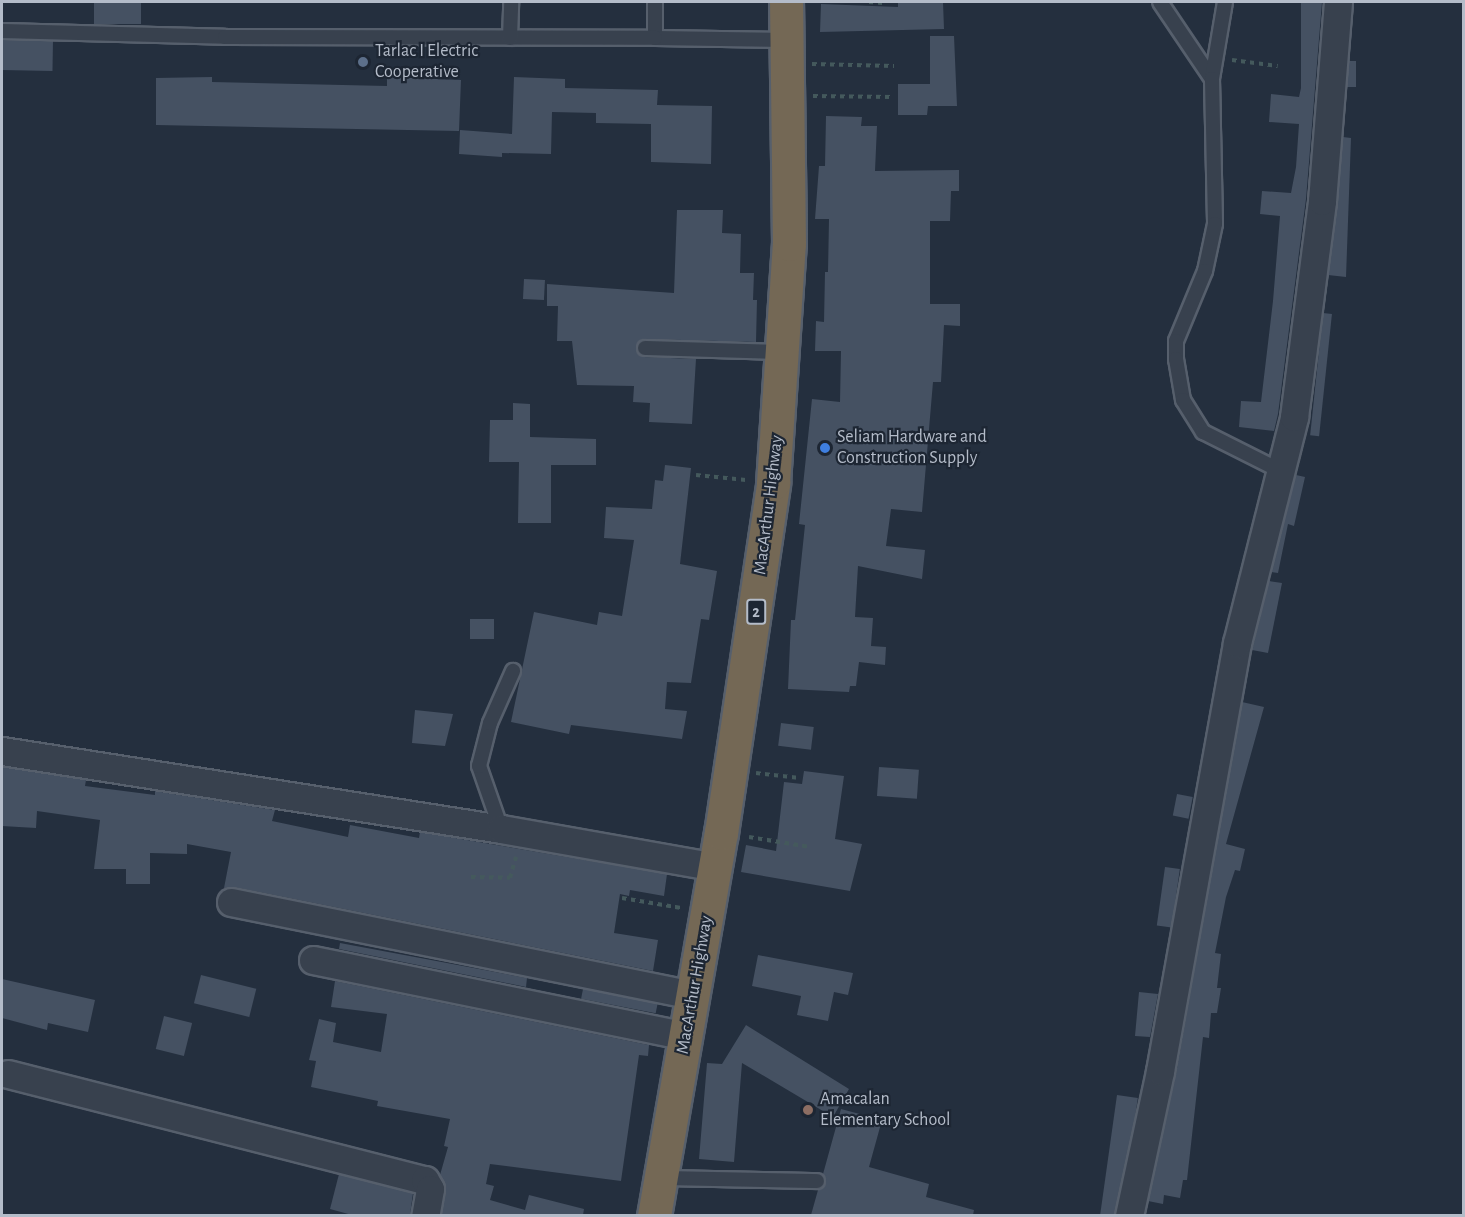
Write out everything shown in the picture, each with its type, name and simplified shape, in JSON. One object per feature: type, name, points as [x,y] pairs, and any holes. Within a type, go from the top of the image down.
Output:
[{"type":"highway","name":"MacArthur Highway","points":[[654,1215],[716,867],[773,483],[784,352],[790,174],[786,2]]},
{"type":"street","points":[[1129,1215],[1177,981],[1237,643],[1294,417],[1305,343],[1338,2]]},
{"type":"street","points":[[2,751],[511,831],[716,867]]},
{"type":"street","points":[[231,902],[693,994]]},
{"type":"street","points":[[313,960],[686,1035]]},
{"type":"street","points":[[8,1074],[424,1180],[430,1188],[425,1215]]},
{"type":"lane","points":[[510,38],[511,2]]},
{"type":"lane","points":[[655,2],[655,38]]},
{"type":"lane","points":[[1160,2],[1212,79]]},
{"type":"lane","points":[[1225,2],[1212,79],[1215,224],[1205,272],[1176,341],[1179,382],[1191,417],[1203,432],[1279,470]]},
{"type":"lane","points":[[2,31],[655,38],[788,52]]},
{"type":"lane","points":[[645,348],[784,352]]},
{"type":"lane","points":[[511,831],[479,766],[489,723],[513,671]]},
{"type":"lane","points":[[660,1178],[817,1181]]},
{"type":"path","points":[[869,2],[883,3]]},
{"type":"path","points":[[788,52],[894,66]]},
{"type":"path","points":[[1214,57],[1278,66]]},
{"type":"path","points":[[788,96],[893,97]]},
{"type":"path","points":[[696,475],[773,483]]},
{"type":"path","points":[[731,771],[800,778]]},
{"type":"path","points":[[471,877],[510,878],[511,831]]},
{"type":"path","points":[[721,833],[810,847]]},
{"type":"path","points":[[622,898],[708,912]]},
{"type":"building","points":[[94,2],[141,2],[141,24],[94,24]]},
{"type":"building","points":[[898,2],[943,2],[944,29],[820,32],[821,4],[898,7]]},
{"type":"building","points":[[1301,2],[1322,2],[1306,199],[1274,431],[1239,427],[1241,401],[1261,402],[1273,301],[1280,216],[1260,214],[1262,191],[1291,193],[1296,167],[1299,124],[1269,122],[1271,94],[1299,97],[1301,88]]},
{"type":"building","points":[[930,36],[954,36],[957,106],[928,106],[927,115],[898,115],[898,84],[930,84]]},
{"type":"building","points":[[2,40],[53,41],[52,71],[2,70]]},
{"type":"building","points":[[1349,61],[1356,61],[1356,87],[1347,87]]},
{"type":"building","points":[[212,77],[212,82],[387,86],[387,77],[461,80],[459,131],[156,125],[156,78]]},
{"type":"building","points":[[514,77],[565,79],[565,88],[658,90],[657,105],[712,106],[711,164],[651,162],[651,124],[596,123],[596,113],[552,112],[551,154],[502,153],[502,157],[459,154],[460,130],[512,134]]},
{"type":"building","points":[[826,116],[862,117],[861,126],[877,126],[875,171],[959,170],[959,191],[951,191],[950,221],[930,221],[930,304],[960,304],[960,326],[944,325],[941,382],[933,382],[922,512],[891,509],[886,546],[925,550],[922,579],[858,566],[855,617],[873,618],[871,646],[886,647],[885,665],[859,662],[856,686],[850,686],[849,692],[788,689],[791,620],[795,620],[805,525],[799,524],[812,399],[840,402],[841,351],[815,351],[816,321],[824,322],[825,272],[828,272],[829,219],[815,219],[819,166],[825,166]]},
{"type":"building","points":[[1343,137],[1351,138],[1346,277],[1328,275]]},
{"type":"building","points":[[677,210],[723,210],[722,233],[741,234],[740,273],[754,273],[753,300],[757,300],[756,342],[645,339],[637,344],[637,352],[644,357],[696,359],[692,424],[649,422],[650,403],[633,402],[634,386],[577,385],[572,341],[557,341],[558,306],[547,306],[547,284],[674,293]]},
{"type":"building","points":[[524,279],[545,280],[544,300],[523,299]]},
{"type":"building","points":[[1323,313],[1332,314],[1319,436],[1310,435]]},
{"type":"building","points":[[513,403],[530,404],[530,437],[596,439],[596,465],[551,465],[551,523],[518,523],[519,462],[489,462],[490,420],[513,420]]},
{"type":"building","points":[[665,465],[691,468],[680,564],[717,571],[709,620],[701,619],[691,683],[667,682],[665,709],[687,711],[682,739],[571,725],[569,734],[511,722],[534,612],[597,625],[599,612],[622,616],[634,540],[604,538],[606,507],[652,509],[655,480],[663,481]]},
{"type":"building","points":[[1296,475],[1305,477],[1294,526],[1288,524],[1278,573],[1271,572]]},
{"type":"building","points":[[1269,581],[1282,583],[1268,653],[1252,650]]},
{"type":"building","points":[[470,619],[494,619],[494,639],[470,639]]},
{"type":"building","points":[[1242,702],[1264,707],[1226,844],[1245,849],[1240,871],[1235,870],[1226,897],[1215,953],[1221,954],[1217,988],[1221,988],[1217,1013],[1211,1013],[1209,1038],[1203,1037],[1187,1180],[1183,1180],[1180,1198],[1164,1195],[1163,1204],[1148,1201],[1176,1074]]},
{"type":"building","points":[[415,710],[453,714],[445,746],[412,743]]},
{"type":"building","points":[[781,723],[814,727],[811,750],[778,746]]},
{"type":"building","points":[[2,767],[86,780],[85,786],[155,795],[155,791],[275,810],[272,821],[348,837],[350,825],[419,838],[420,832],[667,874],[664,896],[630,890],[629,896],[620,894],[614,933],[658,940],[653,971],[234,887],[224,888],[231,852],[187,844],[187,854],[150,853],[150,884],[126,884],[126,869],[94,869],[100,820],[37,811],[36,828],[2,826]]},
{"type":"building","points":[[879,767],[919,770],[917,799],[877,796]]},
{"type":"building","points":[[804,771],[844,776],[835,839],[862,844],[850,891],[741,872],[746,845],[776,851],[784,782],[802,784]]},
{"type":"building","points":[[1177,794],[1193,797],[1189,819],[1173,816]]},
{"type":"building","points":[[1165,867],[1180,869],[1172,928],[1157,925]]},
{"type":"building","points":[[340,943],[527,978],[526,987],[339,949]]},
{"type":"building","points":[[758,955],[853,973],[848,995],[834,992],[828,1021],[797,1015],[801,996],[752,986]]},
{"type":"building","points":[[201,975],[256,989],[249,1017],[194,1003]]},
{"type":"building","points":[[2,979],[95,1000],[88,1032],[48,1023],[47,1030],[2,1018]]},
{"type":"building","points":[[335,981],[649,1045],[648,1056],[639,1055],[621,1181],[490,1164],[486,1184],[494,1186],[490,1200],[525,1210],[529,1195],[584,1209],[583,1215],[441,1215],[446,1191],[440,1175],[448,1147],[444,1146],[450,1119],[377,1106],[378,1101],[311,1087],[316,1061],[309,1060],[319,1019],[336,1023],[333,1042],[381,1052],[387,1014],[331,1007]]},
{"type":"building","points":[[583,989],[658,1004],[656,1013],[581,999]]},
{"type":"building","points":[[1139,992],[1158,994],[1150,1037],[1135,1036]]},
{"type":"building","points":[[164,1016],[192,1023],[184,1056],[156,1049]]},
{"type":"building","points":[[746,1025],[849,1089],[833,1117],[742,1063],[734,1162],[699,1159],[707,1063],[722,1064]]},
{"type":"building","points":[[1117,1095],[1138,1098],[1121,1216],[1100,1216]]},
{"type":"building","points":[[841,1109],[882,1120],[869,1167],[929,1184],[926,1197],[974,1210],[973,1215],[811,1215],[818,1190],[826,1182],[823,1174]]},
{"type":"building","points":[[339,1174],[413,1193],[410,1215],[352,1215],[330,1209]]},
{"type":"place","name":"Tarlac I Electric Cooperative","points":[[363,62]]},
{"type":"place","name":"Seliam Hardware and Construction Supply","points":[[825,448]]},
{"type":"place","name":"Amacalan Elementary School","points":[[808,1110]]}]
